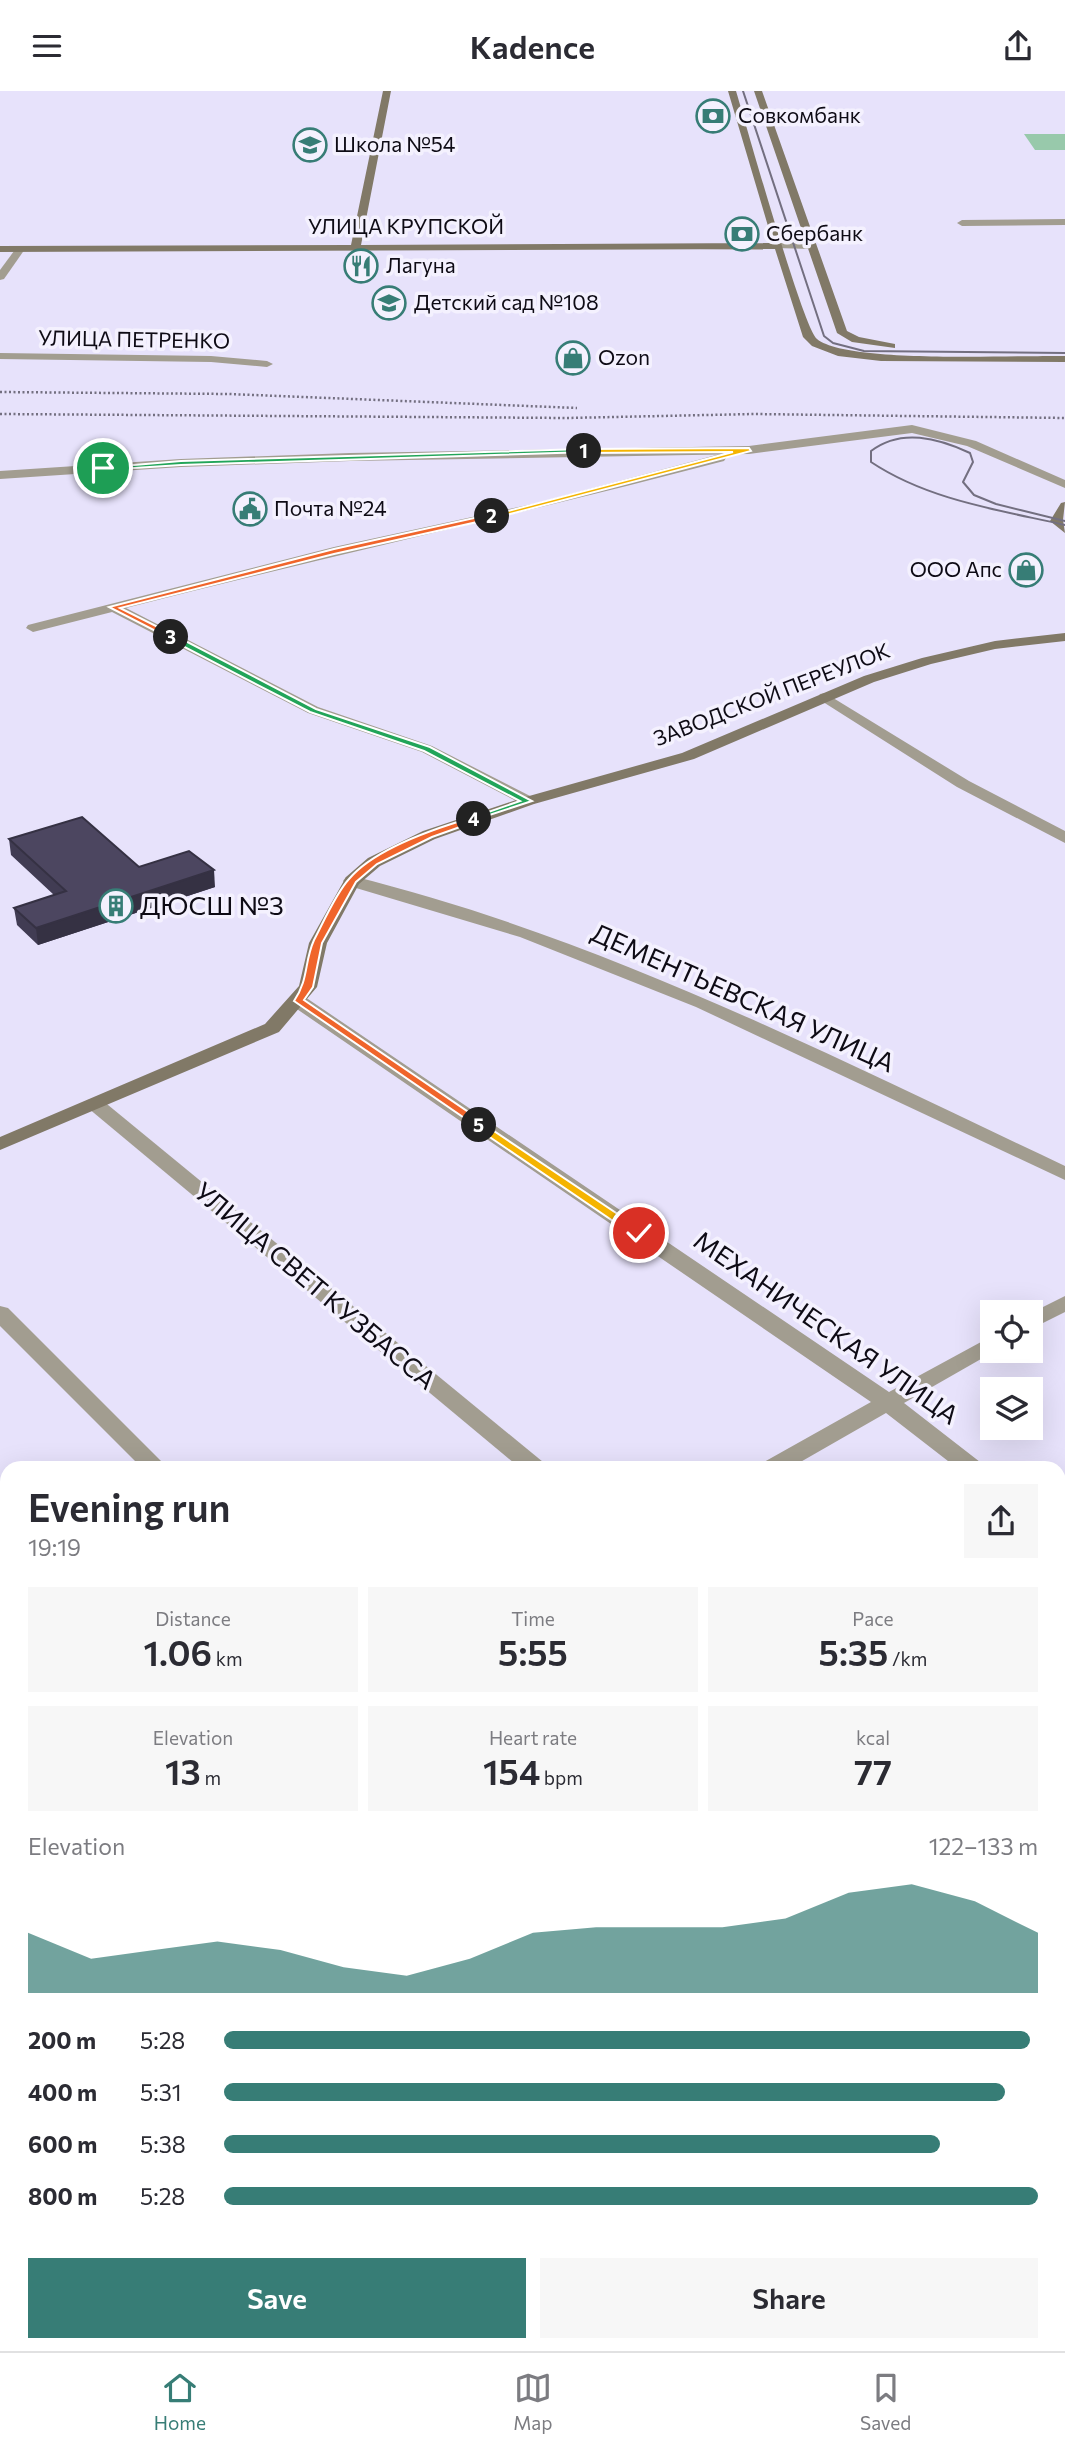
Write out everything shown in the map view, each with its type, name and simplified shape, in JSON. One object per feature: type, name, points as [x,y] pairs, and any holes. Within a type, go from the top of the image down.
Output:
[{"type":"main road","points":[[356,246],[387,91]]},
{"type":"main road","points":[[733,91],[808,337],[832,351],[866,357],[1065,359]]},
{"type":"main road","points":[[758,91],[842,333],[850,338],[883,345],[916,348],[1065,347]]},
{"type":"main road","name":"УЛИЦА КРУПСКОЙ","points":[[0,249],[779,246]]},
{"type":"main road","points":[[1065,506],[1056,521],[1065,529]]},
{"type":"main road","name":"ЗАВОДСКОЙ ПЕРЕУЛОК","points":[[0,1144],[272,1028],[299,1001],[308,987],[317,943],[352,881],[374,862],[429,835],[528,801],[688,756],[869,679],[927,661],[995,645],[1065,637]]},
{"type":"street","points":[[962,223],[1065,222]]},
{"type":"street","name":"УЛИЦА КРУПСКОЙ","points":[[779,246],[811,246]]},
{"type":"street","points":[[0,277],[20,249]]},
{"type":"street","name":"УЛИЦА ПЕТРЕНКО","points":[[0,356],[211,359],[267,364]]},
{"type":"street","points":[[0,475],[181,463],[298,459],[511,452],[749,450],[897,430],[934,431],[966,440],[1065,484]]},
{"type":"street","points":[[33,628],[334,551],[539,506],[749,450]]},
{"type":"street","points":[[113,607],[313,710],[427,749],[528,801]]},
{"type":"street","points":[[825,697],[962,784],[1065,838]]},
{"type":"street","name":"ДЕМЕНТЬЕВСКАЯ УЛИЦА","points":[[352,881],[526,933],[703,1003],[1065,1174]]},
{"type":"street","name":"МЕХАНИЧЕСКАЯ УЛИЦА","points":[[299,1001],[886,1401],[963,1461]]},
{"type":"street","name":"УЛИЦА СВЕТ КУЗБАССА","points":[[94,1104],[527,1461]]},
{"type":"street","points":[[1043,1315],[1065,1303]]},
{"type":"street","points":[[0,1313],[149,1461]]},
{"type":"street","points":[[784,1461],[980,1350]]},
{"type":"green space","points":[[1024,134],[1065,134],[1065,150],[1035,150]]},
{"type":"building","points":[[82,817],[139,867],[189,851],[214,870],[36,928],[14,908],[66,891],[9,839]]},
{"type":"tram line","points":[[743,91],[824,336],[833,343],[864,351],[1065,353]]},
{"type":"tram line","points":[[1065,521],[996,504],[974,495],[963,482],[973,462],[970,453],[945,443],[907,438],[883,444],[871,451],[871,462],[916,486],[965,502],[1065,525]]},
{"type":"railway","points":[[0,392],[229,394],[577,408]]},
{"type":"railway","points":[[0,414],[567,418],[754,414],[1065,418]]},
{"type":"place","name":"Совкомбанк","points":[[713,116]]},
{"type":"place","name":"Школа №54","points":[[310,145]]},
{"type":"place","name":"Сбербанк","points":[[742,234]]},
{"type":"place","name":"Лагуна","points":[[361,266]]},
{"type":"place","name":"Детский сад №108","points":[[389,303]]},
{"type":"place","name":"Ozon","points":[[573,358]]},
{"type":"place","name":"Почта №24","points":[[250,509]]},
{"type":"place","name":"ООО Апс","points":[[1026,570]]},
{"type":"place","name":"ДЮСШ №3","points":[[116,906]]},
{"type":"route","points":[[103,468],[424,454],[749,450],[539,506],[334,551],[113,607],[313,710],[427,749],[528,801],[429,835],[374,862],[352,881],[317,943],[308,987],[299,1001],[639,1233]]}]
